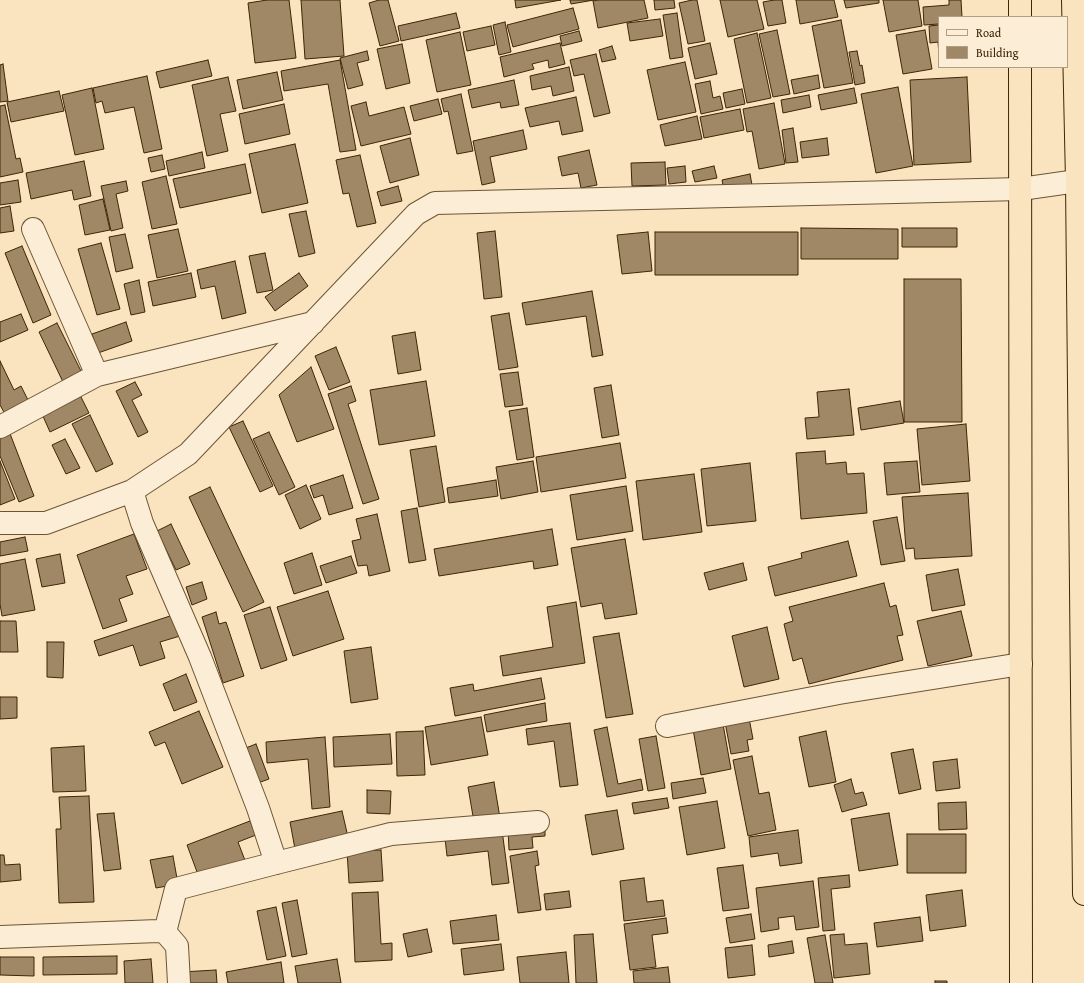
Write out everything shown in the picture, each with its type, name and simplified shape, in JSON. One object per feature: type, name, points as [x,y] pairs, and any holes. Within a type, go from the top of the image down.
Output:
[{"type":"highway","points":[[1020,0],[1020,16]]},
{"type":"highway","points":[[1073,0],[1079,46],[1084,894]]},
{"type":"highway","points":[[1020,68],[1021,983]]},
{"type":"street","points":[[0,523],[46,523],[132,491],[188,454],[416,214],[435,202],[1021,188],[1080,181]]},
{"type":"street","points":[[33,229],[97,375]]},
{"type":"street","points":[[0,427],[97,375],[313,323]]},
{"type":"street","points":[[132,491],[142,523],[205,671],[258,808],[276,863]]},
{"type":"street","points":[[667,726],[839,692],[1021,664]]},
{"type":"street","points":[[165,932],[176,889],[391,834],[538,822]]},
{"type":"street","points":[[0,936],[165,932],[177,946],[178,983]]},
{"type":"building","points":[[267,0],[289,0],[296,58],[255,63],[248,3]]},
{"type":"building","points":[[301,0],[340,0],[344,56],[305,59]]},
{"type":"building","points":[[379,0],[388,0],[399,41],[380,46],[369,3]]},
{"type":"building","points":[[515,0],[561,0],[516,8]]},
{"type":"building","points":[[570,0],[594,0],[571,4]]},
{"type":"building","points":[[644,0],[648,18],[598,28],[593,1]]},
{"type":"building","points":[[654,0],[674,0],[675,8],[655,10]]},
{"type":"building","points":[[697,0],[705,41],[688,44],[679,3]]},
{"type":"building","points":[[720,0],[757,0],[764,29],[728,37]]},
{"type":"building","points":[[782,0],[786,23],[768,26],[763,2]]},
{"type":"building","points":[[796,0],[834,0],[838,17],[800,24]]},
{"type":"building","points":[[844,0],[879,0],[879,3],[846,8]]},
{"type":"building","points":[[883,0],[918,0],[922,26],[889,32]]},
{"type":"building","points":[[949,0],[961,0],[962,16],[938,16],[938,24],[924,25],[923,7],[949,5]]},
{"type":"building","points":[[573,8],[579,29],[513,47],[507,25]]},
{"type":"building","points":[[456,13],[460,28],[401,41],[398,26]]},
{"type":"building","points":[[677,13],[683,57],[670,59],[663,15]]},
{"type":"building","points":[[660,19],[663,36],[630,41],[627,23]]},
{"type":"building","points":[[841,20],[853,83],[824,88],[812,26]]},
{"type":"building","points":[[505,22],[511,52],[499,55],[493,25]]},
{"type":"building","points":[[938,25],[938,42],[930,43],[929,26]]},
{"type":"building","points":[[491,26],[495,45],[467,51],[463,32]]},
{"type":"building","points":[[777,30],[790,94],[773,97],[759,34]]},
{"type":"building","points":[[925,30],[932,69],[903,74],[896,35]]},
{"type":"building","points":[[579,31],[582,41],[562,46],[560,36]]},
{"type":"building","points":[[460,32],[471,85],[437,92],[426,40]]},
{"type":"building","points":[[757,33],[771,98],[747,103],[734,39]]},
{"type":"building","points":[[560,43],[565,64],[549,68],[548,60],[532,64],[534,69],[504,77],[500,57]]},
{"type":"building","points":[[710,43],[717,74],[695,79],[688,48]]},
{"type":"building","points":[[402,44],[410,83],[386,89],[377,49]]},
{"type":"building","points":[[612,46],[616,59],[602,62],[599,50]]},
{"type":"building","points":[[367,51],[369,60],[357,63],[363,85],[348,89],[340,58]]},
{"type":"building","points":[[857,51],[860,66],[862,65],[865,83],[855,85],[849,52]]},
{"type":"building","points":[[596,54],[610,113],[594,117],[584,74],[574,76],[570,60]]},
{"type":"building","points":[[208,60],[212,76],[160,88],[156,72]]},
{"type":"building","points":[[340,60],[356,150],[340,152],[328,84],[284,91],[281,71]]},
{"type":"building","points":[[685,62],[696,112],[658,120],[647,70]]},
{"type":"building","points":[[3,64],[8,101],[0,102],[0,65]]},
{"type":"building","points":[[569,67],[574,91],[553,96],[551,86],[532,90],[530,76]]},
{"type":"building","points":[[277,72],[283,100],[243,109],[237,80]]},
{"type":"building","points":[[818,75],[820,88],[794,94],[791,80]]},
{"type":"building","points":[[147,76],[162,149],[144,153],[134,107],[105,113],[102,101],[96,103],[93,88]]},
{"type":"building","points":[[228,77],[236,111],[220,114],[228,151],[207,156],[192,85]]},
{"type":"building","points":[[967,77],[971,162],[914,165],[910,80]]},
{"type":"building","points":[[514,80],[519,105],[501,108],[500,102],[472,108],[468,90]]},
{"type":"building","points":[[710,81],[713,98],[720,96],[723,109],[701,114],[695,84]]},
{"type":"building","points":[[898,87],[913,166],[876,173],[861,94]]},
{"type":"building","points":[[92,88],[104,149],[75,155],[62,95]]},
{"type":"building","points":[[854,88],[857,103],[821,110],[818,95]]},
{"type":"building","points":[[742,89],[745,104],[726,108],[723,93]]},
{"type":"building","points":[[59,91],[64,111],[11,122],[7,102]]},
{"type":"building","points":[[461,94],[473,151],[457,154],[448,111],[444,112],[441,99]]},
{"type":"building","points":[[809,95],[811,107],[783,113],[781,100]]},
{"type":"building","points":[[576,97],[583,131],[562,135],[559,121],[530,127],[525,108]]},
{"type":"building","points":[[438,99],[442,114],[414,121],[410,106]]},
{"type":"building","points":[[366,102],[369,116],[404,107],[411,134],[361,146],[351,106]]},
{"type":"building","points":[[774,103],[785,164],[759,169],[752,131],[747,132],[743,109]]},
{"type":"building","points":[[284,104],[290,134],[245,144],[239,114]]},
{"type":"building","points":[[5,105],[16,159],[20,158],[23,172],[0,177],[0,106]]},
{"type":"building","points":[[740,109],[744,130],[704,138],[700,117]]},
{"type":"building","points":[[697,116],[702,139],[665,146],[660,125]]},
{"type":"building","points":[[793,128],[798,162],[786,163],[782,130]]},
{"type":"building","points":[[523,130],[527,149],[490,157],[495,182],[482,185],[473,141]]},
{"type":"building","points":[[410,138],[419,175],[390,183],[380,146]]},
{"type":"building","points":[[827,138],[829,155],[802,158],[800,142]]},
{"type":"building","points":[[295,144],[308,203],[262,213],[249,154]]},
{"type":"building","points":[[589,150],[597,185],[581,188],[578,173],[562,176],[558,157]]},
{"type":"building","points":[[202,152],[205,168],[169,176],[166,161]]},
{"type":"building","points":[[162,155],[165,169],[151,172],[148,158]]},
{"type":"building","points":[[360,155],[376,223],[357,227],[349,193],[343,194],[336,160]]},
{"type":"building","points":[[84,161],[91,196],[74,200],[72,190],[31,199],[26,173]]},
{"type":"building","points":[[665,162],[666,185],[632,186],[631,163]]},
{"type":"building","points":[[245,164],[251,193],[180,208],[173,179]]},
{"type":"building","points":[[685,166],[686,182],[669,184],[667,168]]},
{"type":"building","points":[[714,166],[717,178],[695,182],[692,171]]},
{"type":"building","points":[[750,174],[752,185],[724,191],[722,180]]},
{"type":"building","points":[[166,176],[177,224],[152,229],[142,182]]},
{"type":"building","points":[[18,180],[21,202],[0,205],[0,183]]},
{"type":"building","points":[[126,181],[128,191],[116,194],[123,228],[111,231],[101,186]]},
{"type":"building","points":[[398,186],[402,201],[381,206],[377,192]]},
{"type":"building","points":[[103,199],[110,230],[85,235],[79,205]]},
{"type":"building","points":[[10,206],[14,231],[0,233],[0,208]]},
{"type":"building","points":[[306,211],[315,253],[299,257],[289,214]]},
{"type":"building","points":[[801,228],[898,229],[898,259],[801,259]]},
{"type":"building","points":[[902,228],[957,228],[957,247],[902,247]]},
{"type":"building","points":[[178,229],[188,271],[157,278],[148,235]]},
{"type":"building","points":[[495,231],[502,297],[484,299],[477,233]]},
{"type":"building","points":[[648,232],[652,271],[622,274],[617,235]]},
{"type":"building","points":[[655,232],[798,232],[798,275],[655,275]]},
{"type":"building","points":[[125,234],[133,268],[116,272],[109,237]]},
{"type":"building","points":[[101,243],[120,309],[97,315],[78,249]]},
{"type":"building","points":[[22,246],[51,315],[33,323],[5,253]]},
{"type":"building","points":[[265,253],[273,290],[257,293],[249,256]]},
{"type":"building","points":[[235,261],[246,313],[222,319],[215,286],[201,289],[197,270]]},
{"type":"building","points":[[191,273],[196,297],[153,306],[148,282]]},
{"type":"building","points":[[299,273],[308,286],[275,311],[265,297]]},
{"type":"building","points":[[904,279],[961,279],[962,422],[904,422]]},
{"type":"building","points":[[139,280],[145,312],[131,315],[124,284]]},
{"type":"building","points":[[592,291],[603,355],[592,357],[586,316],[526,325],[522,303]]},
{"type":"building","points":[[509,313],[518,367],[499,370],[491,316]]},
{"type":"building","points":[[21,314],[28,330],[0,342],[0,322]]},
{"type":"building","points":[[126,322],[132,341],[98,353],[92,334]]},
{"type":"building","points":[[57,323],[83,375],[64,384],[39,332]]},
{"type":"building","points":[[415,332],[421,370],[398,374],[392,336]]},
{"type":"building","points":[[336,347],[350,382],[329,390],[315,356]]},
{"type":"building","points":[[0,361],[14,390],[21,386],[29,402],[5,414],[0,405]]},
{"type":"building","points":[[311,367],[334,429],[297,442],[279,395]]},
{"type":"building","points":[[518,372],[523,405],[505,407],[500,374]]},
{"type":"building","points":[[426,381],[435,436],[379,445],[370,390]]},
{"type":"building","points":[[135,382],[142,395],[132,400],[148,432],[138,437],[116,391]]},
{"type":"building","points":[[611,385],[619,435],[602,438],[594,388]]},
{"type":"building","points":[[351,386],[356,401],[348,404],[379,499],[363,504],[328,394]]},
{"type":"building","points":[[849,389],[854,435],[807,439],[805,418],[819,417],[817,392]]},
{"type":"building","points":[[80,395],[89,413],[50,432],[42,414]]},
{"type":"building","points":[[900,401],[904,423],[861,430],[858,408]]},
{"type":"building","points":[[527,408],[534,457],[517,460],[509,411]]},
{"type":"building","points":[[90,415],[113,464],[96,472],[72,424]]},
{"type":"building","points":[[243,421],[273,486],[260,492],[229,427]]},
{"type":"building","points":[[966,424],[970,481],[922,485],[917,429]]},
{"type":"building","points":[[9,431],[34,496],[19,502],[0,456],[0,435]]},
{"type":"building","points":[[269,432],[295,487],[279,495],[253,439]]},
{"type":"building","points":[[65,439],[80,468],[66,474],[52,445]]},
{"type":"building","points":[[620,443],[626,478],[541,492],[536,457]]},
{"type":"building","points":[[436,446],[445,502],[419,507],[410,450]]},
{"type":"building","points":[[825,451],[826,464],[846,462],[847,474],[864,473],[867,513],[801,519],[796,453]]},
{"type":"building","points":[[0,461],[15,499],[0,505]]},
{"type":"building","points":[[533,461],[538,492],[501,499],[496,467]]},
{"type":"building","points":[[917,461],[920,492],[887,495],[884,463]]},
{"type":"building","points":[[750,463],[756,521],[707,526],[701,469]]},
{"type":"building","points":[[694,474],[702,532],[643,540],[636,481]]},
{"type":"building","points":[[343,475],[353,508],[329,515],[323,495],[314,498],[310,486]]},
{"type":"building","points":[[496,480],[498,496],[449,503],[447,488]]},
{"type":"building","points":[[306,485],[321,519],[300,529],[285,495]]},
{"type":"building","points":[[626,486],[633,531],[577,540],[570,495]]},
{"type":"building","points":[[210,487],[264,602],[243,612],[189,497]]},
{"type":"building","points":[[968,493],[972,556],[915,559],[914,548],[906,549],[902,497]]},
{"type":"building","points":[[417,508],[426,560],[409,563],[401,511]]},
{"type":"building","points":[[377,514],[390,571],[369,576],[367,565],[358,566],[352,541],[361,539],[356,519]]},
{"type":"building","points":[[897,517],[905,561],[881,565],[873,521]]},
{"type":"building","points":[[171,524],[190,564],[176,570],[157,531]]},
{"type":"building","points":[[552,529],[558,565],[534,569],[533,561],[439,576],[434,549]]},
{"type":"building","points":[[134,534],[147,569],[126,576],[133,594],[119,599],[127,621],[103,629],[77,555]]},
{"type":"building","points":[[25,537],[28,551],[0,556],[0,542]]},
{"type":"building","points":[[625,539],[637,614],[605,619],[602,603],[581,607],[571,548]]},
{"type":"building","points":[[848,541],[857,576],[775,596],[768,567],[802,558],[801,553]]},
{"type":"building","points":[[312,553],[322,585],[294,594],[284,563]]},
{"type":"building","points":[[60,554],[65,583],[42,587],[36,559]]},
{"type":"building","points":[[351,556],[357,573],[326,583],[320,566]]},
{"type":"building","points":[[25,559],[35,610],[2,616],[0,604],[0,564]]},
{"type":"building","points":[[743,563],[747,580],[709,590],[704,573]]},
{"type":"building","points":[[958,569],[965,605],[932,611],[926,575]]},
{"type":"building","points":[[202,582],[207,599],[192,605],[186,587]]},
{"type":"building","points":[[884,583],[890,607],[896,605],[903,635],[897,636],[903,660],[809,684],[802,658],[793,661],[784,624],[793,621],[789,607]]},
{"type":"building","points":[[328,591],[344,639],[293,656],[277,607]]},
{"type":"building","points":[[576,602],[585,663],[503,676],[500,656],[553,647],[547,607]]},
{"type":"building","points":[[270,607],[287,660],[261,669],[244,615]]},
{"type":"building","points":[[961,611],[972,656],[928,666],[917,621]]},
{"type":"building","points":[[216,612],[219,624],[226,622],[244,676],[223,683],[202,617]]},
{"type":"building","points":[[173,615],[180,636],[160,642],[165,658],[140,666],[133,645],[99,656],[94,641]]},
{"type":"building","points":[[0,621],[16,621],[18,652],[0,652]]},
{"type":"building","points":[[767,627],[779,679],[744,687],[732,636]]},
{"type":"building","points":[[619,633],[633,714],[606,718],[593,637]]},
{"type":"building","points":[[47,642],[64,642],[63,678],[47,677]]},
{"type":"building","points":[[371,647],[378,699],[351,703],[344,651]]},
{"type":"building","points":[[186,674],[197,702],[174,711],[163,684]]},
{"type":"building","points":[[541,678],[545,699],[455,716],[450,688],[473,684],[474,691]]},
{"type":"building","points":[[0,697],[17,697],[17,718],[0,719]]},
{"type":"building","points":[[545,703],[547,721],[487,732],[484,715]]},
{"type":"building","points":[[199,711],[223,767],[182,784],[165,742],[155,746],[149,732]]},
{"type":"building","points":[[481,717],[488,755],[431,765],[425,727]]},
{"type":"building","points":[[749,718],[753,739],[747,740],[749,751],[731,754],[725,722]]},
{"type":"building","points":[[570,723],[578,785],[560,787],[554,741],[528,745],[526,729]]},
{"type":"building","points":[[723,724],[731,769],[701,775],[693,729]]},
{"type":"building","points":[[607,727],[618,784],[641,779],[643,790],[607,797],[594,730]]},
{"type":"building","points":[[423,731],[425,775],[397,776],[396,732]]},
{"type":"building","points":[[826,731],[836,782],[809,787],[799,737]]},
{"type":"building","points":[[390,734],[392,764],[334,767],[333,737]]},
{"type":"building","points":[[656,736],[665,788],[648,791],[639,739]]},
{"type":"building","points":[[325,737],[330,807],[312,809],[308,759],[267,763],[266,742]]},
{"type":"building","points":[[256,744],[269,779],[255,784],[243,749]]},
{"type":"building","points":[[84,746],[86,791],[53,792],[51,748]]},
{"type":"building","points":[[913,749],[921,789],[899,794],[891,753]]},
{"type":"building","points":[[752,756],[759,794],[769,792],[776,830],[748,836],[733,760]]},
{"type":"building","points":[[957,759],[960,788],[936,791],[933,762]]},
{"type":"building","points":[[703,778],[706,793],[673,799],[671,783]]},
{"type":"building","points":[[851,779],[855,794],[863,792],[867,805],[842,812],[834,785]]},
{"type":"building","points":[[494,782],[500,818],[474,822],[468,787]]},
{"type":"building","points":[[367,790],[391,791],[390,814],[367,813]]},
{"type":"building","points":[[89,796],[94,902],[59,903],[56,829],[61,829],[59,797]]},
{"type":"building","points":[[667,798],[669,808],[634,814],[632,803]]},
{"type":"building","points":[[717,801],[725,848],[687,855],[679,807]]},
{"type":"building","points":[[966,802],[967,829],[939,830],[938,803]]},
{"type":"building","points":[[617,810],[624,849],[592,855],[585,815]]},
{"type":"building","points":[[342,811],[348,837],[295,849],[290,822]]},
{"type":"building","points":[[114,813],[121,869],[104,871],[97,814]]},
{"type":"building","points":[[889,813],[898,865],[859,871],[851,819]]},
{"type":"building","points":[[250,821],[256,835],[238,842],[246,863],[200,880],[187,845]]},
{"type":"building","points":[[545,826],[545,836],[532,837],[533,848],[509,850],[508,829]]},
{"type":"building","points":[[502,830],[509,883],[492,885],[488,851],[447,856],[445,838]]},
{"type":"building","points":[[798,830],[802,863],[780,866],[778,853],[751,857],[749,837]]},
{"type":"building","points":[[907,834],[966,834],[966,873],[907,873]]},
{"type":"building","points":[[381,850],[383,881],[349,883],[347,851]]},
{"type":"building","points":[[537,851],[539,865],[535,866],[541,910],[518,913],[510,856]]},
{"type":"building","points":[[0,855],[4,855],[5,865],[20,864],[21,880],[0,882]]},
{"type":"building","points":[[173,856],[178,884],[156,888],[150,860]]},
{"type":"building","points":[[743,865],[749,908],[723,911],[717,868]]},
{"type":"building","points":[[849,875],[850,887],[831,889],[835,930],[823,931],[818,878]]},
{"type":"building","points":[[644,878],[647,902],[663,900],[665,916],[624,921],[620,881]]},
{"type":"building","points":[[813,881],[819,927],[796,930],[794,916],[778,918],[779,929],[761,932],[756,888]]},
{"type":"building","points":[[962,890],[966,926],[930,931],[926,895]]},
{"type":"building","points":[[569,891],[571,907],[546,910],[544,894]]},
{"type":"building","points":[[378,892],[381,944],[392,943],[392,960],[355,962],[352,893]]},
{"type":"building","points":[[297,900],[307,954],[292,957],[282,903]]},
{"type":"building","points":[[276,907],[286,956],[267,960],[257,911]]},
{"type":"building","points":[[751,914],[755,939],[730,943],[726,918]]},
{"type":"building","points":[[496,915],[499,940],[453,944],[450,921]]},
{"type":"building","points":[[920,917],[923,941],[877,947],[874,923]]},
{"type":"building","points":[[666,918],[668,933],[652,935],[656,967],[630,970],[624,924]]},
{"type":"building","points":[[427,929],[432,952],[408,957],[403,934]]},
{"type":"building","points":[[593,934],[597,983],[576,983],[574,935]]},
{"type":"building","points":[[844,934],[845,945],[867,943],[870,974],[834,978],[830,935]]},
{"type":"building","points":[[825,935],[833,983],[815,983],[807,938]]},
{"type":"building","points":[[792,941],[794,953],[769,957],[768,945]]},
{"type":"building","points":[[501,944],[504,970],[464,975],[461,949]]},
{"type":"building","points":[[752,945],[755,975],[728,978],[725,948]]},
{"type":"building","points":[[566,952],[569,983],[520,983],[517,957]]},
{"type":"building","points":[[117,956],[117,974],[43,975],[43,957]]},
{"type":"building","points":[[0,957],[34,957],[34,976],[0,975]]},
{"type":"building","points":[[151,959],[153,983],[125,983],[124,961]]},
{"type":"building","points":[[337,959],[341,983],[298,983],[295,966]]},
{"type":"building","points":[[281,962],[284,983],[228,983],[226,972]]},
{"type":"building","points":[[668,967],[670,983],[634,983],[633,971]]},
{"type":"building","points":[[216,970],[217,983],[182,983],[181,972]]},
{"type":"building","points":[[935,981],[947,981],[947,983],[935,983]]}]
